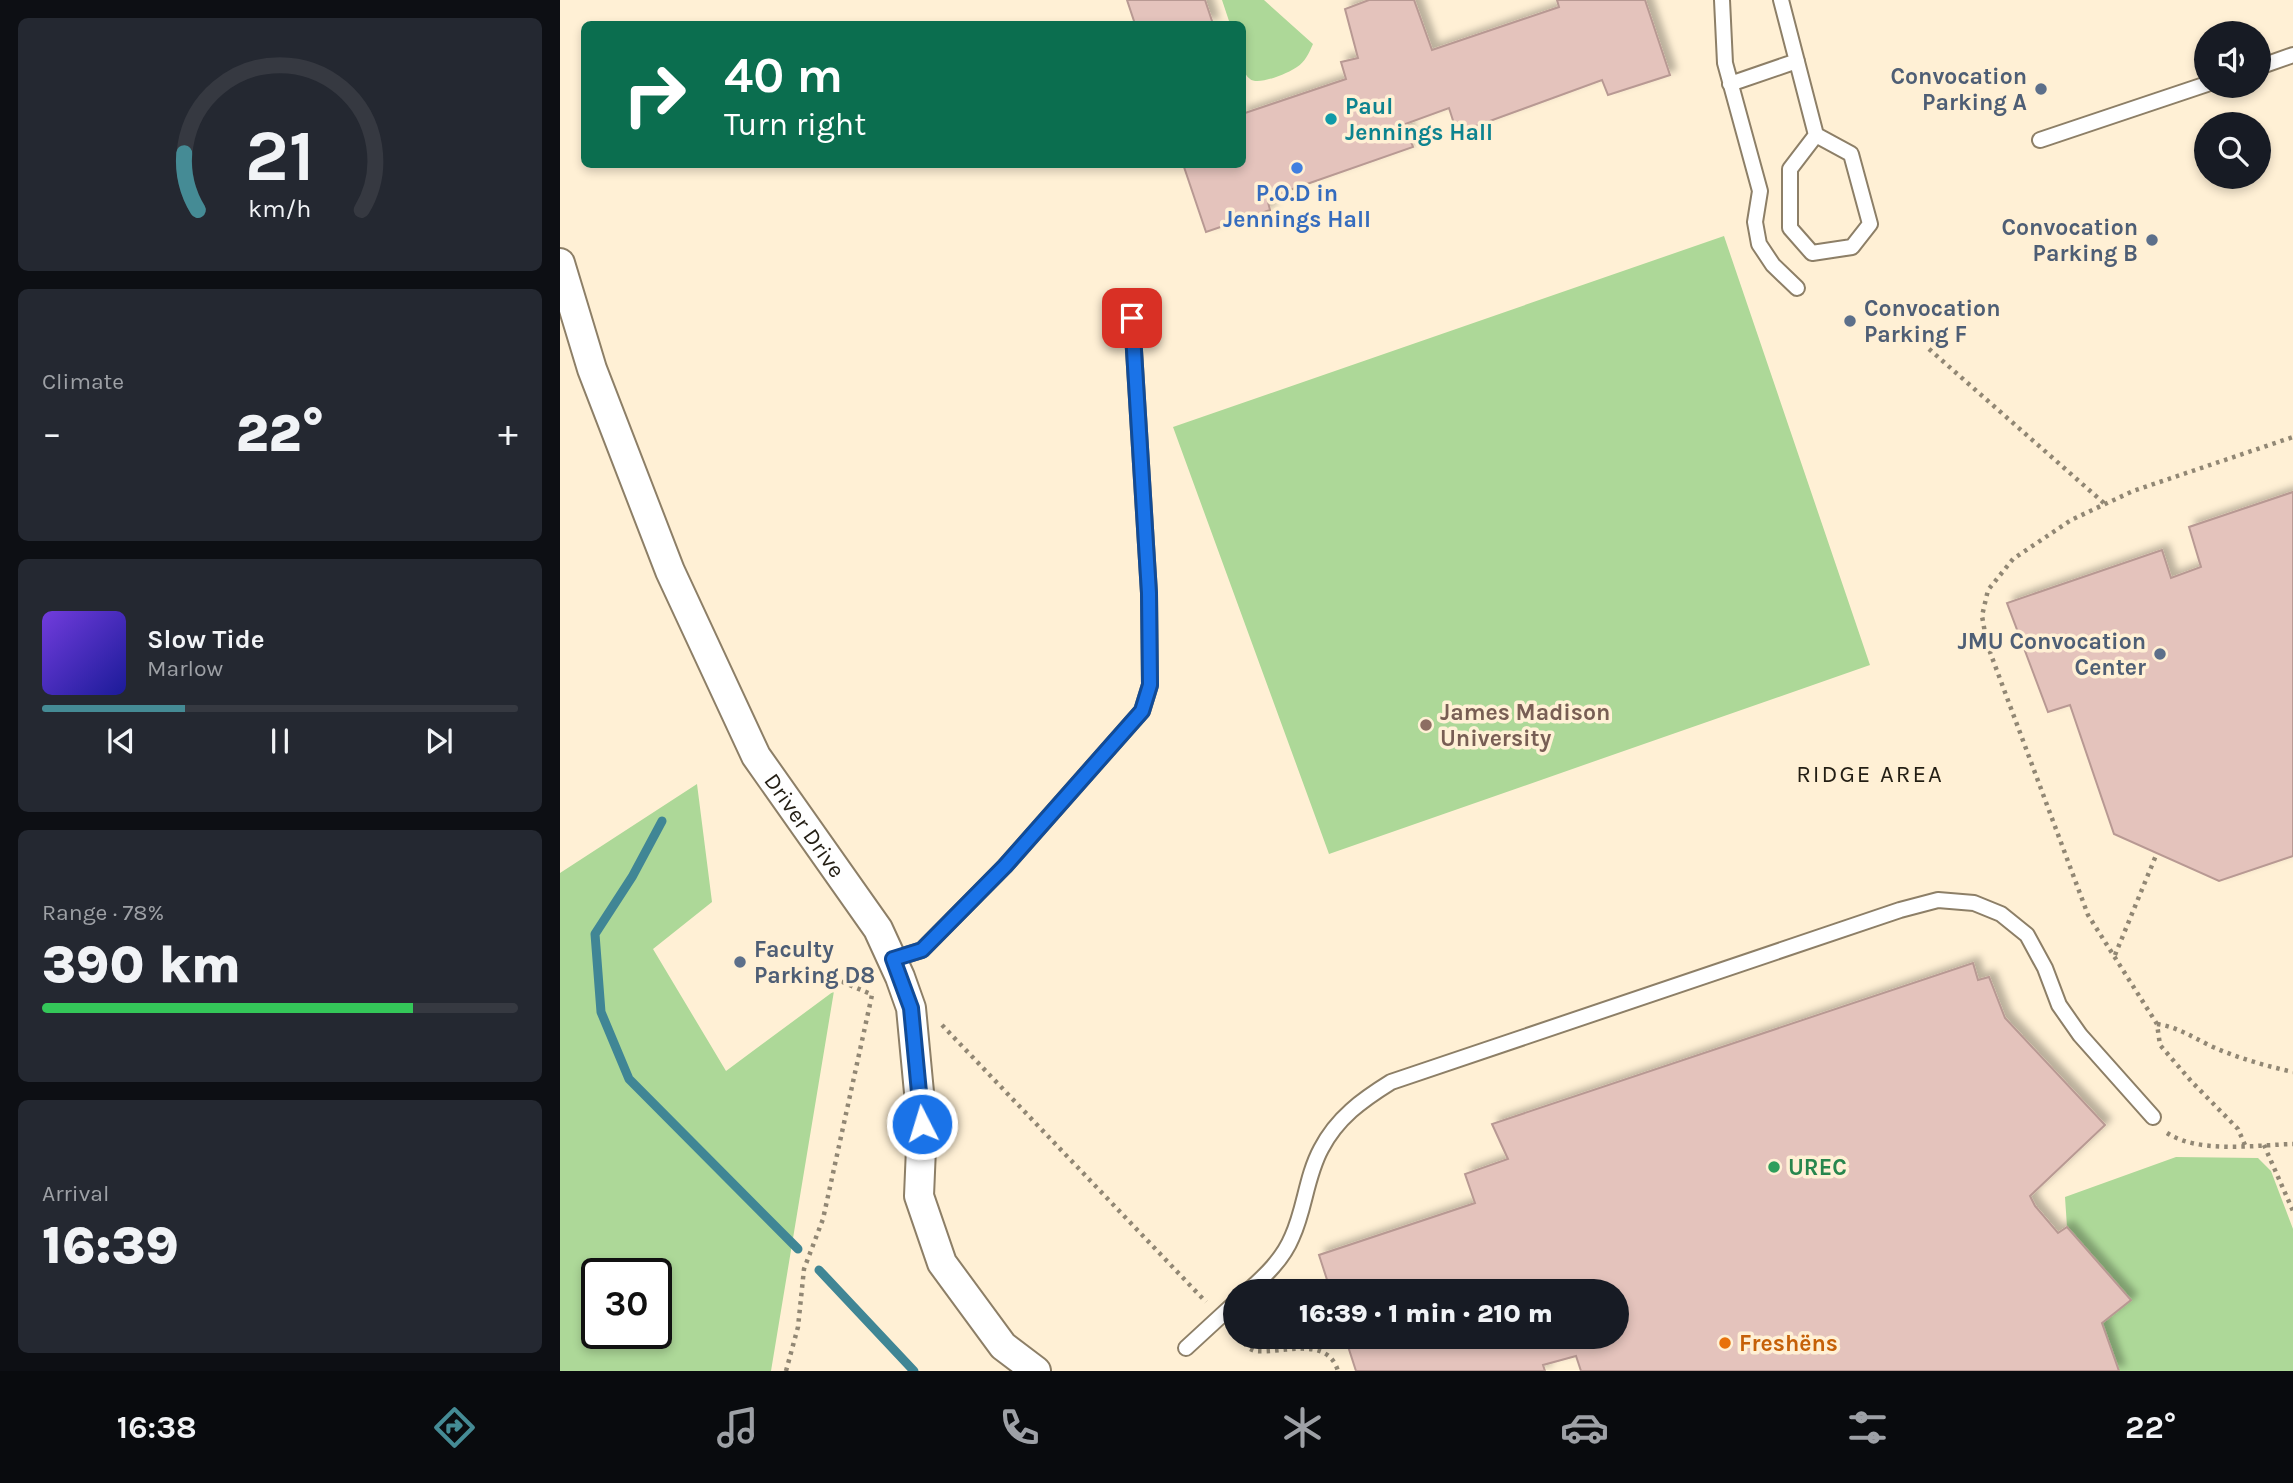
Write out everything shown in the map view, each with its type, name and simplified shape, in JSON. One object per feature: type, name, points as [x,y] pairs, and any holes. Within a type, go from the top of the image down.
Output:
[{"type":"street","name":"Driver Drive","points":[[560,263],[592,369],[670,571],[756,756],[878,929],[893,959],[911,1008],[922,1124],[919,1196],[942,1263],[1003,1346],[1036,1371]]},
{"type":"lane","points":[[1722,0],[1725,63],[1760,191],[1755,222],[1759,244],[1773,265],[1797,288]]},
{"type":"lane","points":[[1781,0],[1816,135],[1851,154],[1870,224],[1852,247],[1812,253],[1790,228],[1790,169],[1816,135]]},
{"type":"lane","points":[[2271,62],[2293,55]]},
{"type":"lane","points":[[1730,84],[1797,61]]},
{"type":"lane","points":[[2040,139],[2194,88]]},
{"type":"lane","points":[[893,959],[922,950],[1005,866],[1142,711],[1150,685],[1149,606],[1132,318]]},
{"type":"lane","points":[[1261,1279],[1271,1270],[1292,1239],[1309,1178],[1321,1148],[1337,1125],[1358,1103],[1391,1083],[1938,900],[1974,903],[2001,914],[2027,935],[2045,968],[2059,1005],[2080,1035],[2153,1117]]},
{"type":"lane","points":[[1186,1348],[1223,1314]]},
{"type":"path","points":[[1929,349],[2105,504]]},
{"type":"path","points":[[2245,1145],[2238,1129],[2160,1045],[2157,1024],[2088,915],[1987,644],[1982,616],[1988,590],[2013,559],[2071,520],[2133,491],[2293,437]]},
{"type":"path","points":[[2114,956],[2157,853]]},
{"type":"path","points":[[826,975],[880,997]]},
{"type":"path","points":[[786,1371],[798,1327],[804,1269],[823,1219],[872,995]]},
{"type":"path","points":[[935,1018],[1209,1306]]},
{"type":"path","points":[[2157,1024],[2174,1027],[2236,1056],[2293,1072]]},
{"type":"path","points":[[2153,1117],[2168,1134],[2184,1143],[2293,1144]]},
{"type":"path","points":[[2264,1145],[2293,1211]]},
{"type":"path","points":[[1250,1349],[1255,1352],[1296,1349]]},
{"type":"path","points":[[1313,1349],[1324,1352],[1335,1362],[1338,1371]]},
{"type":"green space","points":[[1222,0],[1264,0],[1313,44],[1305,60],[1293,70],[1274,78],[1254,81],[1246,74],[1246,21],[1229,21]]},
{"type":"green space","points":[[1724,236],[1870,665],[1329,854],[1173,427]]},
{"type":"green space","points":[[697,784],[712,902],[653,949],[726,1071],[834,991],[771,1371],[560,1371],[560,873]]},
{"type":"green space","points":[[2176,1157],[2258,1158],[2271,1171],[2293,1229],[2293,1371],[2119,1371],[2102,1323],[2130,1300],[2067,1227],[2065,1197]]},
{"type":"building","points":[[1127,0],[1205,0],[1212,21],[1134,21]]},
{"type":"building","name":"Paul Jennings Hall","points":[[1369,0],[1414,0],[1432,50],[1559,7],[1557,0],[1645,0],[1670,75],[1608,95],[1602,80],[1457,133],[1449,108],[1405,124],[1413,147],[1267,198],[1270,210],[1206,232],[1184,168],[1246,168],[1246,113],[1346,79],[1341,62],[1358,58],[1345,9]]},
{"type":"building","name":"JMU Convocation Center","points":[[2293,492],[2293,856],[2219,881],[2114,834],[2070,705],[2048,712],[2007,603],[2162,550],[2171,578],[2201,567],[2189,527]]},
{"type":"building","name":"UREC","points":[[1973,963],[1978,980],[1989,977],[2005,1018],[2105,1125],[2030,1196],[2058,1233],[2067,1227],[2131,1300],[2102,1323],[2119,1371],[1581,1371],[1576,1356],[1543,1365],[1545,1371],[1356,1371],[1349,1349],[1629,1349],[1629,1279],[1327,1279],[1319,1255],[1475,1203],[1465,1174],[1508,1159],[1492,1124]]},
{"type":"waterway","points":[[662,821],[632,877],[595,934],[601,1012],[629,1079],[798,1249]]},
{"type":"waterway","points":[[819,1270],[914,1371]]},
{"type":"place","name":"Convocation Parking A","points":[[2041,89]]},
{"type":"place","name":"Paul Jennings Hall","points":[[1331,119]]},
{"type":"place","name":"P.O.D in Jennings Hall","points":[[1297,168]]},
{"type":"place","name":"Convocation Parking B","points":[[2152,240]]},
{"type":"place","name":"Convocation Parking F","points":[[1850,321]]},
{"type":"place","name":"JMU Convocation Center","points":[[2160,654]]},
{"type":"place","name":"James Madison University","points":[[1426,725]]},
{"type":"place","name":"Faculty Parking D8","points":[[740,962]]},
{"type":"place","name":"UREC","points":[[1774,1167]]},
{"type":"place","name":"Freshëns","points":[[1725,1343]]},
{"type":"district","name":"RIDGE AREA","points":[[1870,774]]},
{"type":"route","points":[[922,1124],[911,1008],[893,959],[922,950],[1005,866],[1142,711],[1150,685],[1149,593],[1132,318]]}]
